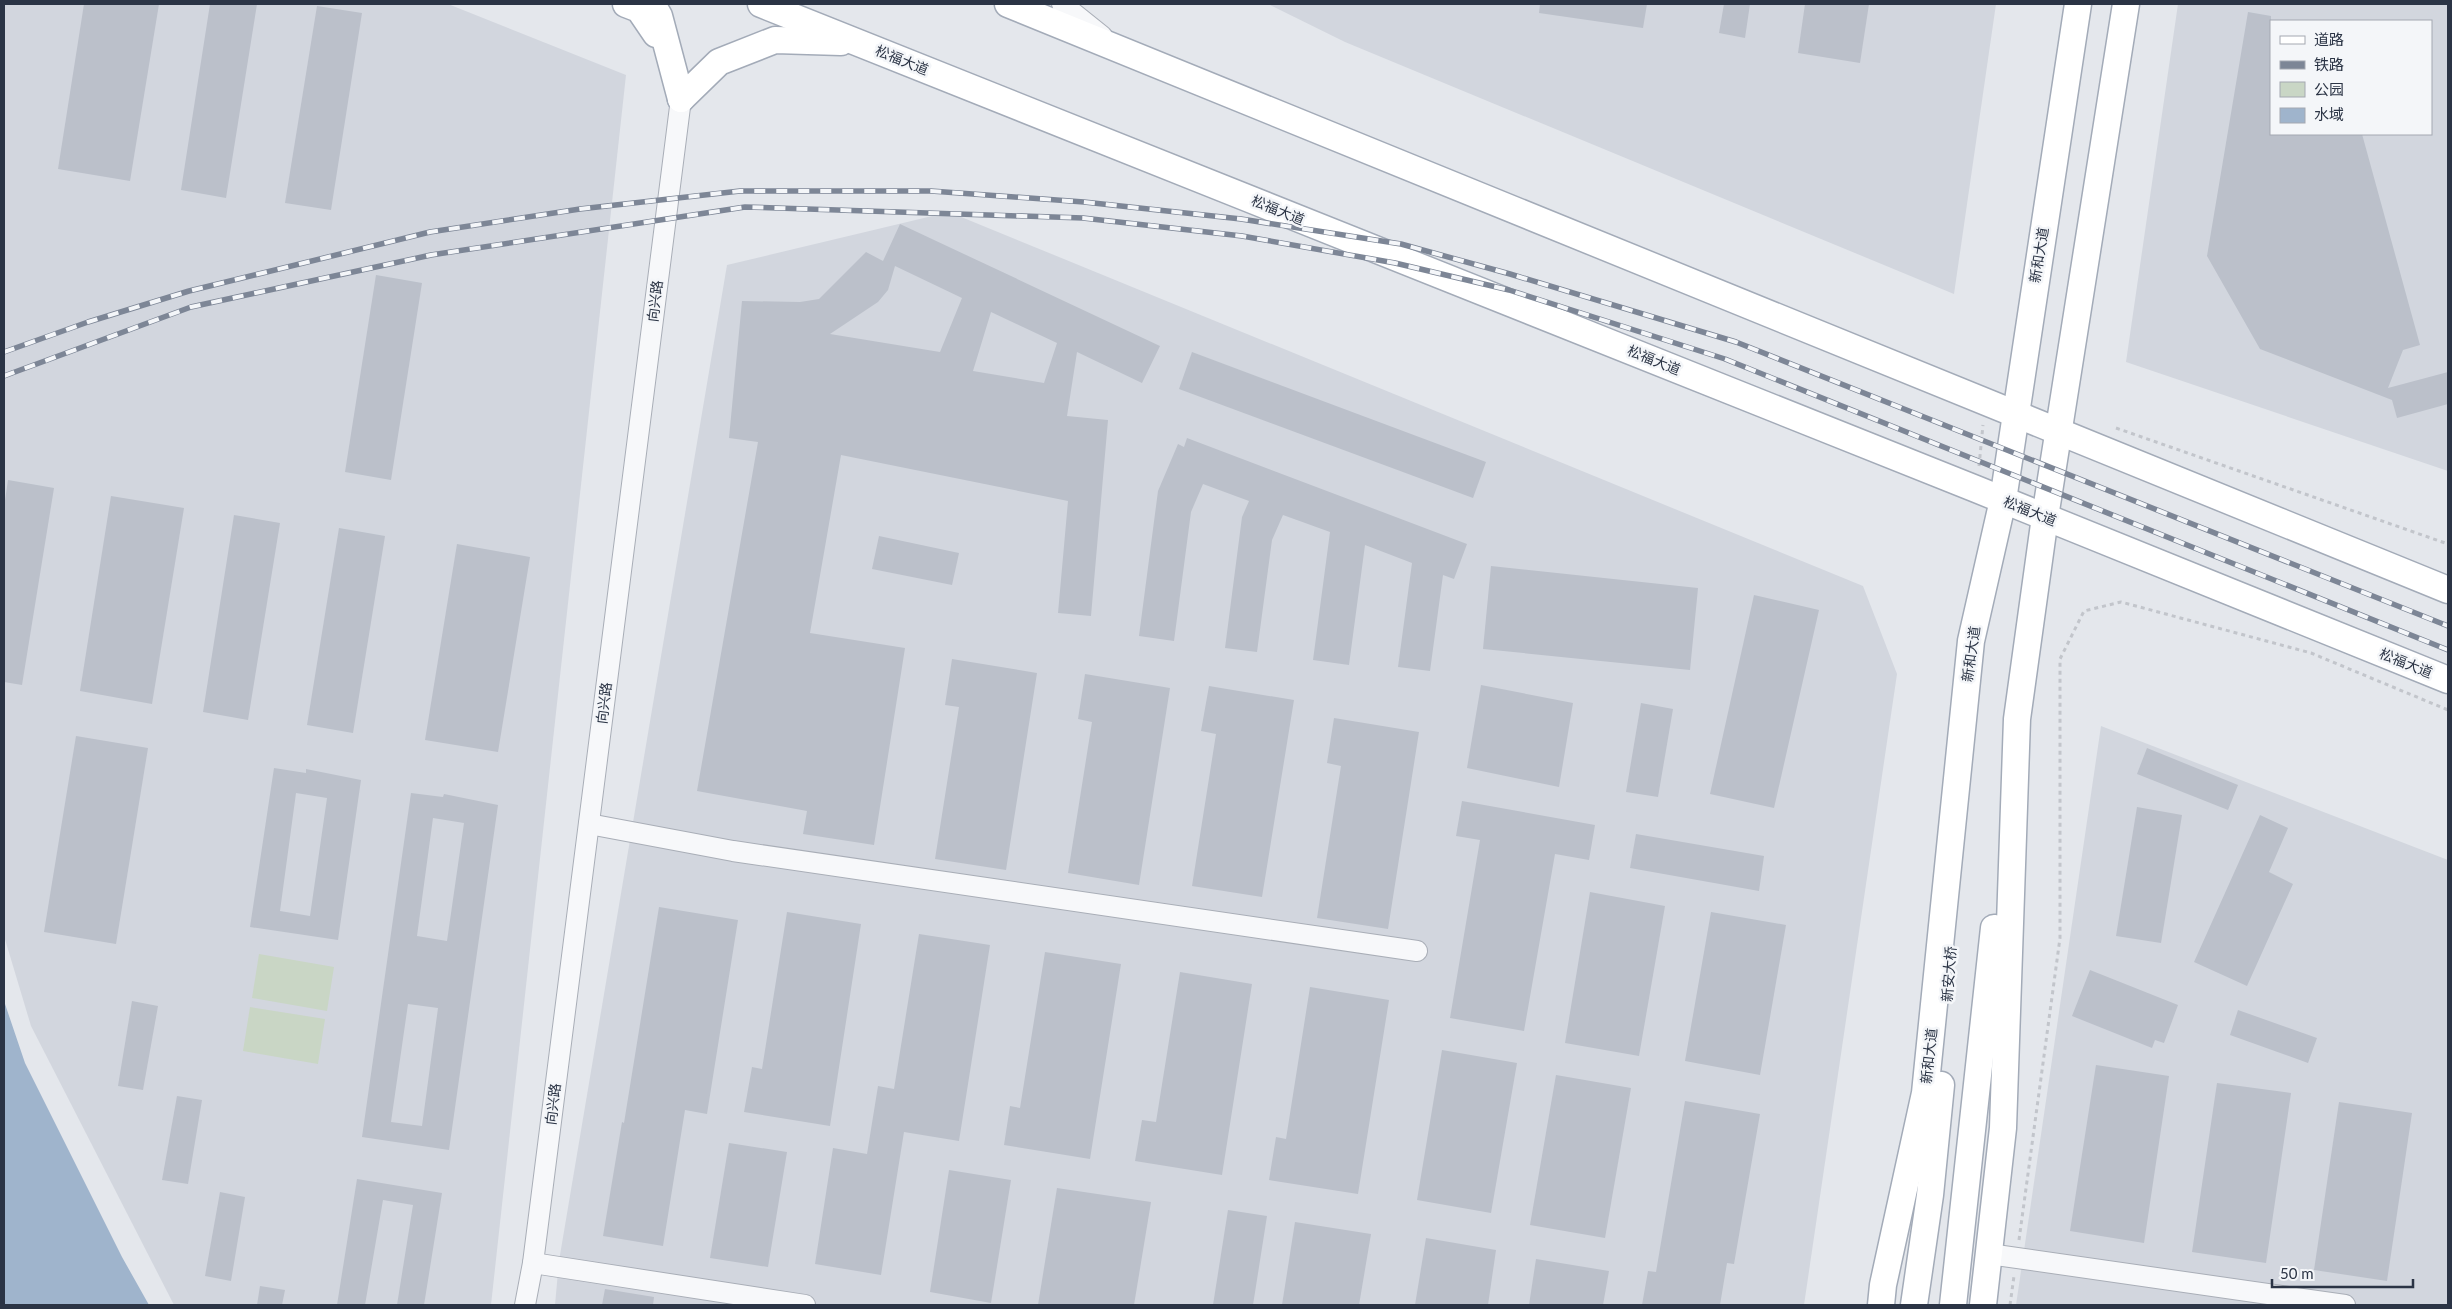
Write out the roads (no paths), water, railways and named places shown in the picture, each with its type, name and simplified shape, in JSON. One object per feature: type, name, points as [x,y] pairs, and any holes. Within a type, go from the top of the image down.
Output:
[{"type":"main road","points":[[626,4],[639,9],[671,55]]},
{"type":"main road","points":[[652,4],[659,16],[671,55],[681,99]]},
{"type":"main road","name":"松福大道","points":[[761,4],[2448,680]]},
{"type":"main road","points":[[1008,4],[2448,590]]},
{"type":"main road","name":"新和大道","points":[[1881,1305],[1883,1285],[1925,1093],[1971,641],[2002,500],[2078,4]]},
{"type":"main road","points":[[1953,1305],[2018,719],[2045,518],[2060,433],[2126,4]]},
{"type":"main road","name":"松福大道","points":[[681,99],[719,62],[774,40],[860,43]]},
{"type":"main road","name":"新安大桥","points":[[1914,1305],[1941,1092],[1971,641]]},
{"type":"main road","points":[[1983,1305],[2003,1128],[2018,719]]},
{"type":"street","points":[[1062,4],[1118,48]]},
{"type":"street","name":"向兴路","points":[[525,1305],[533,1263],[681,99]]},
{"type":"street","points":[[589,824],[733,851],[1417,951]]},
{"type":"street","points":[[1989,1254],[2345,1305]]},
{"type":"street","points":[[533,1263],[806,1305]]},
{"type":"water","points":[[4,1001],[25,1063],[122,1257],[149,1305],[4,1305]]},
{"type":"railway","points":[[4,352],[88,322],[189,291],[430,232],[580,209],[740,191],[931,191],[1084,202],[1241,219],[1401,244],[1510,274],[1736,342],[2448,626]]},
{"type":"railway","points":[[4,376],[191,307],[431,255],[745,207],[1083,218],[1242,236],[1395,263],[1509,290],[1725,359],[2448,650]]}]
